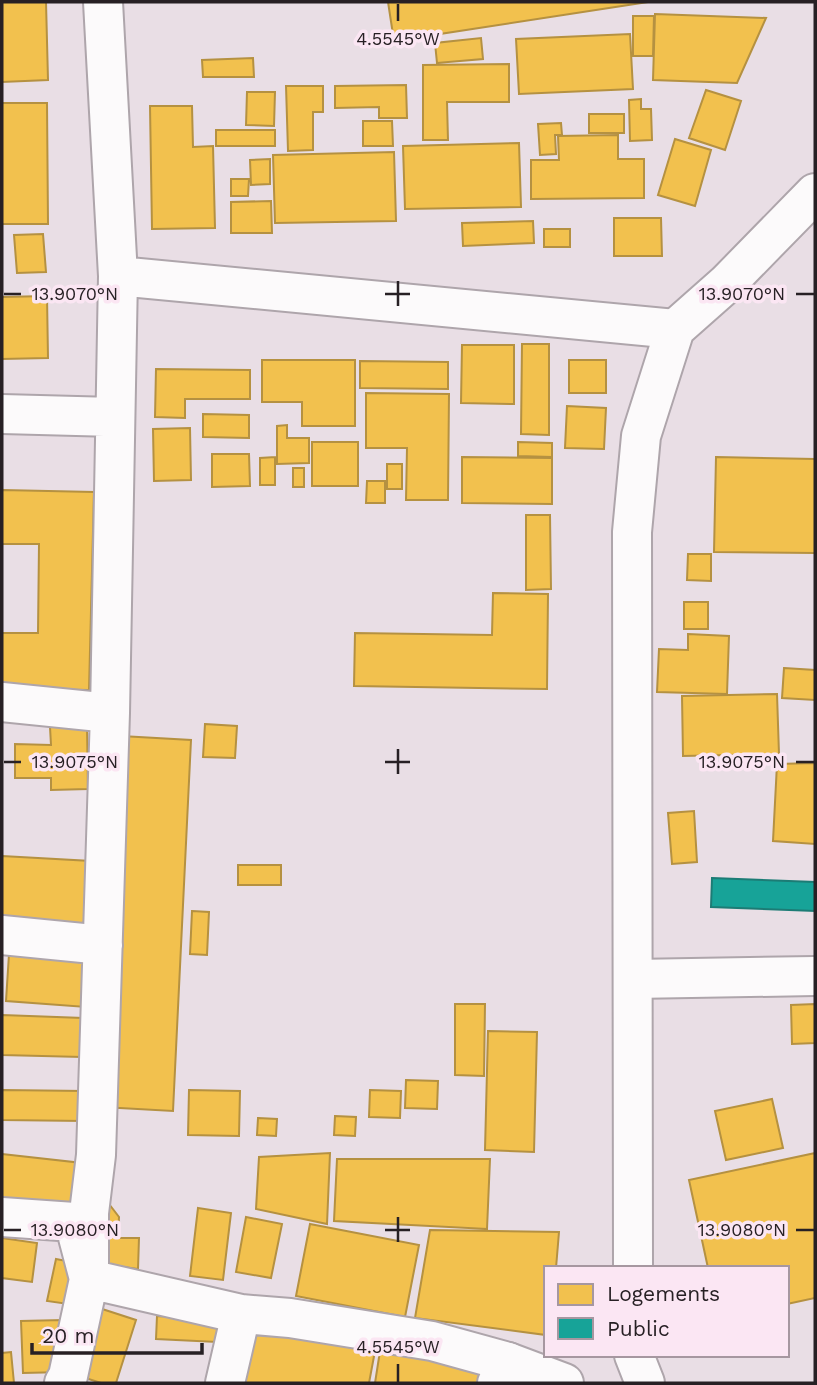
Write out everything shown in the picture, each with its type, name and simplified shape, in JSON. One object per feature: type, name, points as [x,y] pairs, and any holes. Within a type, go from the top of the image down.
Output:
[{"type":"street","points":[[64,1383],[68,1377],[89,1279],[89,1213],[96,1155],[110,713],[118,276],[103,2]]},
{"type":"street","points":[[632,1266],[632,532],[641,436],[675,329],[727,283],[815,193]]},
{"type":"street","points":[[118,276],[675,329]]},
{"type":"street","points":[[2,414],[114,417]]},
{"type":"street","points":[[2,702],[110,713]]},
{"type":"street","points":[[2,935],[103,945]]},
{"type":"street","points":[[632,979],[815,976]]},
{"type":"street","points":[[2,1217],[74,1222],[89,1279]]},
{"type":"street","points":[[89,1279],[241,1314],[290,1318],[432,1341],[503,1372],[564,1383]]},
{"type":"street","points":[[225,1383],[241,1314]]},
{"type":"street","points":[[635,1357],[645,1383]]},
{"type":"building: Logements","points":[[2,2],[46,2],[48,80],[2,82]]},
{"type":"building: Logements","points":[[388,2],[648,2],[394,41]]},
{"type":"building: Logements","points":[[655,14],[766,18],[737,83],[653,80]]},
{"type":"building: Logements","points":[[633,16],[654,16],[653,56],[633,56]]},
{"type":"building: Logements","points":[[630,34],[633,89],[519,94],[516,39]]},
{"type":"building: Logements","points":[[481,38],[483,59],[437,63],[435,43]]},
{"type":"building: Logements","points":[[253,58],[254,77],[203,77],[202,60]]},
{"type":"building: Logements","points":[[509,64],[509,102],[447,102],[448,140],[423,140],[423,65]]},
{"type":"building: Logements","points":[[406,85],[407,118],[379,118],[379,107],[335,108],[335,86]]},
{"type":"building: Logements","points":[[286,86],[323,86],[323,112],[313,112],[313,150],[288,151]]},
{"type":"building: Logements","points":[[706,90],[741,101],[725,150],[689,138]]},
{"type":"building: Logements","points":[[247,92],[275,92],[274,126],[246,125]]},
{"type":"building: Logements","points":[[641,99],[641,109],[651,109],[652,140],[630,141],[629,100]]},
{"type":"building: Logements","points":[[2,103],[47,103],[48,224],[2,224]]},
{"type":"building: Logements","points":[[150,106],[192,106],[193,147],[213,146],[215,228],[152,229]]},
{"type":"building: Logements","points":[[589,114],[624,114],[624,133],[589,133]]},
{"type":"building: Logements","points":[[363,121],[392,121],[393,146],[363,146]]},
{"type":"building: Logements","points":[[561,123],[562,135],[555,135],[556,154],[540,155],[538,124]]},
{"type":"building: Logements","points":[[216,130],[275,130],[275,146],[216,146]]},
{"type":"building: Logements","points":[[618,135],[618,159],[644,159],[644,198],[531,199],[531,160],[559,160],[558,136]]},
{"type":"building: Logements","points":[[675,139],[711,150],[695,206],[658,195]]},
{"type":"building: Logements","points":[[519,143],[521,207],[405,209],[403,146]]},
{"type":"building: Logements","points":[[394,152],[396,221],[275,223],[273,155]]},
{"type":"building: Logements","points":[[270,159],[270,184],[251,185],[250,160]]},
{"type":"building: Logements","points":[[231,179],[249,179],[248,196],[231,196]]},
{"type":"building: Logements","points":[[271,201],[272,233],[231,233],[231,202]]},
{"type":"building: Logements","points":[[614,218],[661,218],[662,256],[614,256]]},
{"type":"building: Logements","points":[[533,221],[534,243],[463,246],[462,223]]},
{"type":"building: Logements","points":[[544,229],[570,229],[570,247],[544,247]]},
{"type":"building: Logements","points":[[43,234],[46,272],[17,273],[14,235]]},
{"type":"building: Logements","points":[[47,296],[48,358],[2,359],[2,297]]},
{"type":"building: Logements","points":[[522,344],[549,344],[549,435],[521,434]]},
{"type":"building: Logements","points":[[462,345],[514,345],[514,404],[461,403]]},
{"type":"building: Logements","points":[[262,360],[355,360],[355,426],[302,426],[302,402],[262,402]]},
{"type":"building: Logements","points":[[569,360],[606,360],[606,393],[569,393]]},
{"type":"building: Logements","points":[[360,361],[448,362],[448,389],[360,388]]},
{"type":"building: Logements","points":[[156,369],[250,370],[250,399],[185,399],[185,418],[155,417]]},
{"type":"building: Logements","points":[[366,393],[449,394],[448,500],[406,500],[407,448],[366,448]]},
{"type":"building: Logements","points":[[567,406],[606,408],[604,449],[565,448]]},
{"type":"building: Logements","points":[[203,414],[249,415],[249,438],[203,437]]},
{"type":"building: Logements","points":[[287,425],[287,438],[309,438],[309,463],[277,464],[277,426]]},
{"type":"building: Logements","points":[[190,428],[191,480],[154,481],[153,429]]},
{"type":"building: Logements","points":[[312,442],[358,442],[358,486],[312,486]]},
{"type":"building: Logements","points":[[518,442],[552,443],[552,457],[518,456]]},
{"type":"building: Logements","points":[[212,454],[249,454],[250,486],[212,487]]},
{"type":"building: Logements","points":[[275,457],[275,485],[260,485],[260,458]]},
{"type":"building: Logements","points":[[462,457],[552,458],[552,504],[462,503]]},
{"type":"building: Logements","points":[[716,457],[815,459],[815,553],[714,552]]},
{"type":"building: Logements","points":[[387,464],[402,464],[402,489],[387,489]]},
{"type":"building: Logements","points":[[293,468],[304,468],[304,487],[293,487]]},
{"type":"building: Logements","points":[[367,481],[385,481],[385,503],[366,503]]},
{"type":"building: Logements","points":[[2,490],[94,492],[89,690],[2,689],[2,633],[38,633],[39,544],[2,544]]},
{"type":"building: Logements","points":[[526,515],[550,515],[551,589],[526,590]]},
{"type":"building: Logements","points":[[688,554],[711,554],[711,581],[687,580]]},
{"type":"building: Logements","points":[[493,593],[548,594],[547,689],[354,686],[355,633],[492,635]]},
{"type":"building: Logements","points":[[684,602],[708,602],[708,629],[684,629]]},
{"type":"building: Logements","points":[[688,634],[729,636],[727,694],[657,692],[659,649],[688,650]]},
{"type":"building: Logements","points":[[784,668],[815,670],[815,700],[782,698]]},
{"type":"building: Logements","points":[[777,694],[779,754],[683,756],[682,696]]},
{"type":"building: Logements","points":[[205,724],[237,726],[235,758],[203,757]]},
{"type":"building: Logements","points":[[50,727],[87,727],[88,789],[51,790],[51,778],[15,778],[15,744],[51,745]]},
{"type":"building: Logements","points":[[121,736],[191,740],[173,1111],[102,1107]]},
{"type":"building: Logements","points":[[815,763],[815,844],[773,841],[777,764]]},
{"type":"building: Logements","points":[[694,811],[697,862],[672,864],[668,813]]},
{"type":"building: Logements","points":[[2,856],[91,861],[88,926],[2,921]]},
{"type":"building: Logements","points":[[238,865],[281,865],[281,885],[238,885]]},
{"type":"building: Logements","points":[[192,911],[209,912],[207,955],[190,954]]},
{"type":"building: Logements","points":[[9,954],[89,960],[86,1007],[6,1001]]},
{"type":"building: Logements","points":[[455,1004],[485,1004],[484,1076],[455,1075]]},
{"type":"building: Logements","points":[[815,1004],[815,1043],[792,1044],[791,1005]]},
{"type":"building: Logements","points":[[2,1015],[83,1018],[82,1057],[2,1055]]},
{"type":"building: Logements","points":[[488,1031],[537,1032],[534,1152],[485,1150]]},
{"type":"building: Logements","points":[[406,1080],[438,1081],[437,1109],[405,1108]]},
{"type":"building: Logements","points":[[2,1090],[84,1091],[84,1121],[2,1120]]},
{"type":"building: Logements","points":[[189,1090],[240,1091],[239,1136],[188,1135]]},
{"type":"building: Logements","points":[[370,1090],[401,1091],[400,1118],[369,1117]]},
{"type":"building: Logements","points":[[772,1099],[783,1148],[726,1160],[715,1111]]},
{"type":"building: Logements","points":[[335,1116],[356,1117],[355,1136],[334,1135]]},
{"type":"building: Logements","points":[[258,1118],[277,1119],[276,1136],[257,1135]]},
{"type":"building: Logements","points":[[330,1153],[327,1224],[256,1209],[259,1157]]},
{"type":"building: Logements","points":[[815,1153],[815,1298],[789,1304],[789,1266],[708,1266],[689,1180]]},
{"type":"building: Logements","points":[[2,1154],[82,1163],[76,1215],[2,1207]]},
{"type":"building: Logements","points":[[337,1159],[490,1159],[487,1229],[334,1221]]},
{"type":"building: Logements","points":[[106,1200],[119,1217],[118,1238],[139,1238],[138,1269],[94,1263]]},
{"type":"building: Logements","points":[[198,1208],[231,1213],[223,1280],[190,1276]]},
{"type":"building: Logements","points":[[246,1217],[282,1224],[271,1278],[236,1272]]},
{"type":"building: Logements","points":[[310,1224],[419,1245],[405,1317],[296,1296]]},
{"type":"building: Logements","points":[[430,1230],[559,1232],[556,1266],[544,1266],[544,1335],[415,1318]]},
{"type":"building: Logements","points":[[2,1238],[37,1243],[32,1282],[2,1278]]},
{"type":"building: Logements","points":[[56,1259],[77,1263],[68,1304],[47,1301]]},
{"type":"building: Logements","points":[[96,1307],[136,1320],[116,1383],[101,1383],[73,1374]]},
{"type":"building: Logements","points":[[157,1316],[217,1318],[217,1342],[156,1339]]},
{"type":"building: Logements","points":[[63,1320],[64,1372],[23,1373],[21,1321]]},
{"type":"building: Logements","points":[[247,1327],[375,1351],[369,1383],[236,1383]]},
{"type":"building: Logements","points":[[380,1351],[481,1368],[478,1383],[375,1383]]},
{"type":"building: Logements","points":[[11,1352],[14,1383],[2,1383],[2,1353]]},
{"type":"building: Public","points":[[712,878],[815,882],[815,911],[711,907]]}]
